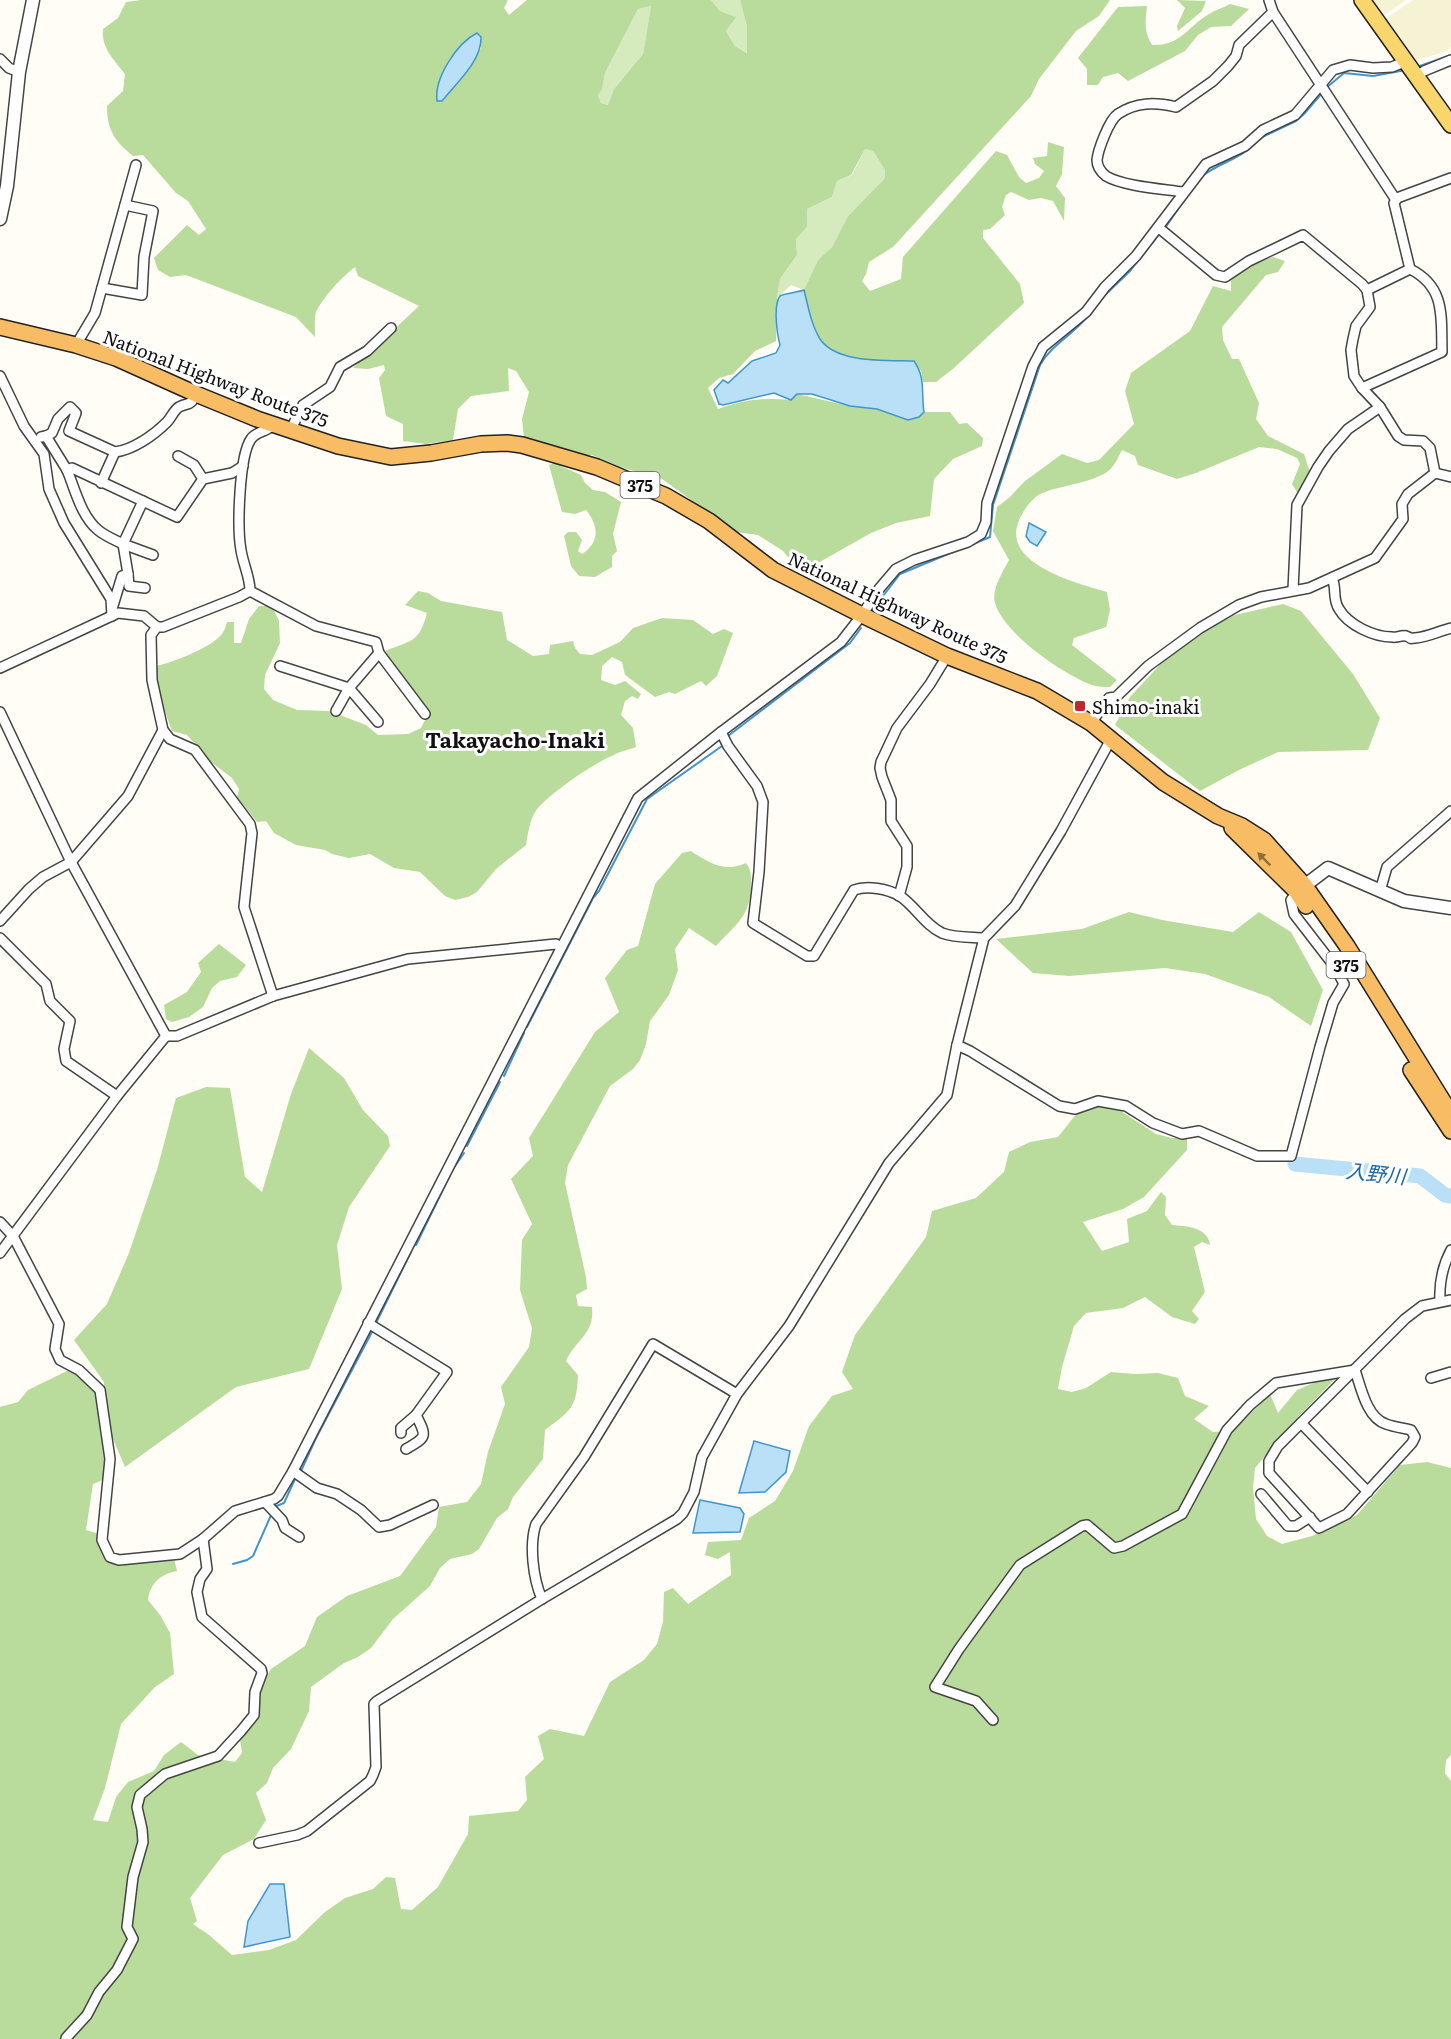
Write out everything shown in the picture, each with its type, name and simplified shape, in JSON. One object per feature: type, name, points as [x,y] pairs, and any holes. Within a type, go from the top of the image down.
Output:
[{"type":"highway","name":"National Highway Route 375","points":[[0,327],[76,345],[116,358],[196,394],[338,446],[391,457],[481,444],[507,443],[597,468],[666,496],[709,521],[773,570],[947,656],[1036,691],[1091,723],[1162,782],[1218,816],[1242,826],[1264,840],[1347,946],[1451,1114]]},
{"type":"highway","name":"National Highway Route 375","points":[[1301,889],[1440,1118],[1451,1131]]},
{"type":"main road","points":[[1362,0],[1451,125]]},
{"type":"street","points":[[0,219],[7,186],[20,72],[33,0]]},
{"type":"street","points":[[1269,0],[1273,12],[1396,200],[1394,203],[1410,269]]},
{"type":"street","points":[[1183,192],[1126,182],[1100,171],[1097,162],[1110,123],[1116,116],[1140,105],[1156,103],[1176,107],[1182,104],[1228,66],[1236,56],[1239,45],[1273,12]]},
{"type":"street","points":[[0,59],[9,68],[20,72]]},
{"type":"street","points":[[270,1508],[293,1471],[638,798],[841,642],[896,569],[914,560],[968,542],[981,534],[987,522],[987,503],[990,492],[1033,366],[1043,347],[1086,312],[1105,287],[1162,230],[1183,192],[1206,164],[1245,146],[1263,130],[1295,115],[1324,88],[1333,70],[1350,65],[1373,68],[1392,67],[1424,72],[1451,60]]},
{"type":"street","points":[[76,345],[95,313],[136,165]]},
{"type":"street","points":[[1396,200],[1451,178]]},
{"type":"street","points":[[102,288],[142,295],[144,257],[153,211],[125,205]]},
{"type":"street","points":[[1162,230],[1216,275],[1226,277],[1249,261],[1302,235],[1367,290],[1370,307],[1356,326],[1351,350],[1354,376],[1380,407],[1398,436],[1404,440],[1424,441],[1430,448],[1435,473]]},
{"type":"street","points":[[1367,290],[1410,269]]},
{"type":"street","points":[[1362,388],[1442,352],[1441,306],[1438,296],[1425,276],[1410,269]]},
{"type":"street","points":[[291,429],[303,405],[330,387],[340,367],[367,351],[391,328]]},
{"type":"street","points":[[0,376],[32,439],[44,454],[49,489],[64,523],[111,598],[112,613]]},
{"type":"street","points":[[32,439],[52,433],[58,419],[70,407],[76,413],[69,431],[115,452],[122,452],[146,438],[168,420],[178,408],[192,402],[196,394]]},
{"type":"street","points":[[1293,590],[1297,505],[1329,451],[1348,429],[1380,407]]},
{"type":"street","points":[[274,424],[271,428],[252,436],[243,466],[239,530],[250,591],[316,626],[376,642],[379,653],[425,714]]},
{"type":"street","points":[[46,436],[67,470],[82,507],[92,524],[100,532],[123,544],[153,555]]},
{"type":"street","points":[[101,483],[115,452]]},
{"type":"street","points":[[178,456],[194,465],[203,479]]},
{"type":"street","points":[[67,470],[72,468],[177,517],[203,479],[232,473],[243,466]]},
{"type":"street","points":[[1435,473],[1451,477]]},
{"type":"street","points":[[1091,723],[1109,698],[1116,697],[1148,666],[1200,628],[1239,605],[1261,597],[1309,588],[1375,558],[1403,519],[1402,504],[1408,494],[1435,473]]},
{"type":"street","points":[[143,501],[123,544],[129,586],[145,588]]},
{"type":"street","points":[[112,613],[122,576],[128,573]]},
{"type":"street","points":[[1332,578],[1335,583],[1334,598],[1340,611],[1350,621],[1373,633],[1395,638],[1404,635],[1412,639],[1451,628]]},
{"type":"street","points":[[0,668],[112,613],[144,616],[157,627],[163,627],[250,591]]},
{"type":"street","points":[[157,627],[151,635],[152,680],[163,730],[170,739],[195,750],[250,824],[252,834],[244,907],[273,996]]},
{"type":"street","points":[[336,711],[349,688],[379,653]]},
{"type":"street","points":[[899,896],[907,867],[907,846],[891,821],[891,800],[882,777],[881,762],[897,728],[930,684],[947,656]]},
{"type":"street","points":[[280,666],[349,688],[378,722]]},
{"type":"street","points":[[0,712],[71,862],[166,1036]]},
{"type":"street","points":[[0,921],[29,889],[71,862],[128,796],[138,781],[163,730]]},
{"type":"street","points":[[721,732],[728,746],[757,786],[763,802],[753,923],[807,956],[814,956],[854,890],[864,887],[899,896],[921,918],[945,935],[984,938]]},
{"type":"street","points":[[259,1844],[307,1831],[370,1781],[376,1767],[374,1704],[377,1701],[677,1519],[683,1513],[694,1492],[702,1457],[737,1394],[789,1326],[889,1163],[947,1095],[984,938],[1015,906],[1110,741]]},
{"type":"street","points":[[1380,891],[1387,867],[1451,811]]},
{"type":"street","points":[[957,1045],[1059,1106],[1074,1109],[1098,1101],[1126,1106],[1182,1134],[1199,1131],[1257,1156],[1291,1156],[1333,1003],[1344,984],[1335,967],[1294,914],[1291,900],[1328,868],[1404,900],[1451,908]]},
{"type":"street","points":[[0,938],[46,984],[50,1001],[70,1021],[64,1049],[66,1061],[117,1096]]},
{"type":"street","points":[[166,1036],[177,1036],[273,996],[408,959],[556,944],[561,946]]},
{"type":"street","points":[[0,1253],[117,1096],[166,1036]]},
{"type":"street","points":[[0,1222],[13,1236],[59,1324],[55,1349],[60,1360],[79,1371],[100,1390],[110,1459],[102,1540],[110,1557],[118,1560],[180,1554],[203,1539],[235,1511],[270,1508],[282,1520],[285,1528],[299,1537]]},
{"type":"street","points":[[1440,1301],[1440,1276],[1451,1250]]},
{"type":"street","points":[[1355,1370],[1367,1403],[1376,1418],[1384,1424],[1411,1430],[1415,1437],[1347,1514],[1318,1528],[1269,1473],[1269,1461],[1278,1446],[1405,1319],[1422,1306],[1451,1300]]},
{"type":"street","points":[[368,1323],[447,1372],[416,1415],[401,1428],[401,1433]]},
{"type":"street","points":[[542,1599],[534,1578],[536,1524],[584,1457],[653,1344],[737,1394]]},
{"type":"street","points":[[993,1720],[976,1701],[935,1687],[959,1649],[1020,1565],[1082,1526],[1087,1525],[1114,1548],[1124,1546],[1182,1514],[1227,1430],[1268,1388],[1276,1383],[1355,1370]]},
{"type":"street","points":[[1431,1378],[1451,1372]]},
{"type":"street","points":[[405,1449],[424,1436],[416,1415]]},
{"type":"street","points":[[1301,1423],[1368,1492]]},
{"type":"street","points":[[293,1471],[317,1488],[337,1494],[361,1510],[379,1527],[390,1525],[433,1505]]},
{"type":"street","points":[[1261,1494],[1288,1526],[1296,1526],[1310,1517]]},
{"type":"street","points":[[66,2038],[87,2015],[99,1992],[117,1970],[133,1939],[127,1927],[133,1877],[143,1842],[137,1807],[140,1795],[165,1774],[218,1756],[242,1731],[254,1714],[255,1692],[262,1673],[261,1669],[202,1617],[197,1592],[200,1579],[207,1569],[203,1539]]},
{"type":"shaded area","points":[[1373,0],[1406,0],[1383,16]]},
{"type":"shaded area","points":[[1413,0],[1451,0],[1451,47],[1447,51],[1411,62],[1384,20]]},
{"type":"green space","points":[[141,0],[508,0],[504,8],[509,15],[527,0],[711,0],[720,11],[736,17],[726,31],[735,46],[747,53],[747,27],[740,0],[1110,0],[1099,16],[1076,31],[1039,79],[1031,96],[893,247],[869,262],[862,281],[870,291],[901,279],[903,257],[996,151],[1007,155],[1019,177],[1026,183],[1039,178],[1044,171],[1035,164],[1033,158],[1047,156],[1048,142],[1064,147],[1062,174],[1056,186],[1065,198],[1064,221],[1053,201],[1041,198],[1029,200],[1011,192],[1006,195],[1002,207],[1005,215],[990,229],[983,230],[983,238],[1020,284],[1024,303],[936,382],[923,382],[921,371],[914,361],[850,357],[828,347],[820,339],[814,327],[804,290],[818,260],[832,247],[848,216],[885,178],[885,170],[873,151],[865,149],[851,175],[837,181],[832,197],[807,209],[807,227],[796,239],[797,255],[780,279],[776,341],[755,351],[733,374],[719,378],[708,388],[718,409],[754,400],[791,400],[797,394],[850,406],[877,409],[908,420],[919,417],[924,412],[950,412],[959,424],[967,423],[983,438],[982,446],[953,459],[934,479],[930,516],[896,523],[871,533],[809,568],[798,569],[783,551],[758,535],[736,532],[662,479],[620,467],[592,455],[579,455],[524,438],[522,419],[529,392],[516,371],[508,368],[509,391],[471,396],[458,409],[453,440],[426,444],[403,441],[403,424],[386,416],[379,378],[385,370],[384,365],[368,369],[353,368],[419,306],[358,276],[355,267],[344,276],[319,306],[315,315],[315,337],[296,317],[186,275],[170,277],[158,270],[154,258],[187,225],[199,235],[206,229],[188,201],[176,193],[143,155],[133,156],[127,151],[110,129],[107,106],[123,91],[125,74],[106,48],[103,29],[118,18],[126,2]],"holes":[[[651,6],[643,54],[614,89],[608,105],[601,103],[598,95],[602,90],[605,73],[638,9]],[[473,35],[481,48],[466,72],[442,101],[437,91],[449,60]]]},
{"type":"green space","points":[[711,0],[740,0],[747,27],[748,53],[735,46],[726,31],[735,17],[720,11]]},
{"type":"green space","points":[[1177,0],[1206,1],[1202,11],[1178,31],[1177,26],[1185,8]]},
{"type":"green space","points":[[1230,4],[1249,9],[1231,26],[1211,27],[1198,35],[1185,51],[1128,81],[1118,73],[1103,77],[1098,85],[1087,85],[1087,69],[1078,58],[1118,7],[1147,6],[1146,27],[1152,45],[1177,39],[1201,19]]},
{"type":"green space","points":[[651,6],[643,54],[614,89],[608,105],[601,103],[598,95],[602,90],[605,73],[638,9]]},
{"type":"green space","points":[[865,149],[873,151],[885,170],[885,178],[848,216],[832,247],[818,260],[804,290],[791,285],[777,298],[780,279],[797,255],[796,239],[807,227],[807,209],[832,197],[837,181],[852,175]]},
{"type":"green space","points":[[1273,257],[1285,261],[1278,272],[1266,275],[1222,327],[1223,340],[1232,359],[1239,359],[1259,403],[1256,419],[1268,436],[1304,454],[1311,475],[1298,494],[1292,484],[1300,464],[1297,458],[1277,449],[1259,447],[1177,479],[1138,465],[1135,456],[1122,450],[1107,472],[1036,497],[1024,511],[1018,523],[1016,538],[1022,550],[1032,561],[1063,578],[1107,592],[1110,610],[1106,627],[1074,638],[1072,645],[1117,680],[1110,687],[1099,687],[1080,680],[1036,652],[1022,640],[1001,615],[995,603],[998,581],[1009,560],[993,531],[997,507],[1025,481],[1062,454],[1087,463],[1099,460],[1134,424],[1125,391],[1131,373],[1190,331],[1213,286],[1231,291],[1231,277],[1260,261]]},
{"type":"green space","points":[[554,463],[581,475],[585,483],[593,490],[605,492],[621,502],[613,534],[617,551],[612,556],[612,567],[595,577],[579,576],[571,566],[564,536],[568,532],[576,532],[582,540],[578,551],[582,554],[592,544],[596,534],[593,522],[586,510],[575,514],[562,512],[549,465]]},
{"type":"green space","points":[[418,591],[428,593],[441,601],[502,612],[507,640],[533,656],[549,654],[550,645],[573,641],[580,654],[592,655],[620,642],[633,628],[662,618],[693,620],[713,634],[724,629],[733,633],[717,676],[706,686],[701,681],[675,694],[669,692],[655,697],[625,675],[622,662],[612,657],[602,666],[601,680],[615,685],[625,681],[641,694],[638,699],[632,696],[625,701],[621,715],[633,728],[636,747],[619,752],[595,765],[552,795],[537,809],[526,845],[496,869],[477,892],[455,900],[445,896],[420,872],[394,868],[370,854],[349,858],[325,850],[296,845],[274,833],[266,821],[257,822],[237,797],[239,789],[232,778],[211,762],[187,735],[172,731],[158,692],[156,666],[200,650],[222,634],[227,622],[234,622],[234,643],[241,643],[249,619],[259,606],[272,606],[279,621],[280,643],[265,675],[264,689],[273,700],[297,710],[329,711],[366,725],[378,735],[408,734],[421,728],[428,714],[388,659],[385,651],[408,642],[421,630],[427,613],[405,605]]},
{"type":"green space","points":[[1283,604],[1301,611],[1353,674],[1380,718],[1368,750],[1278,752],[1200,791],[1115,725],[1130,697],[1182,641],[1235,615]]},
{"type":"green space","points":[[691,851],[711,863],[724,867],[746,863],[751,874],[750,896],[741,919],[716,946],[689,928],[675,949],[678,970],[669,995],[650,1021],[646,1044],[640,1060],[633,1069],[610,1086],[568,1165],[565,1183],[587,1289],[576,1295],[578,1306],[592,1307],[591,1324],[566,1361],[578,1375],[574,1402],[566,1413],[545,1430],[543,1459],[513,1497],[508,1509],[497,1518],[479,1549],[472,1554],[450,1559],[440,1568],[430,1586],[393,1619],[371,1648],[344,1663],[311,1687],[309,1711],[291,1749],[273,1768],[267,1783],[256,1793],[266,1820],[254,1839],[223,1855],[190,1898],[197,1921],[193,1924],[232,1955],[269,1950],[296,1940],[325,1912],[345,1898],[373,1889],[386,1877],[395,1878],[401,1909],[412,1910],[438,1887],[468,1834],[469,1816],[518,1811],[527,1800],[525,1777],[544,1759],[538,1736],[550,1729],[584,1736],[610,1682],[644,1660],[657,1644],[663,1622],[664,1592],[673,1588],[688,1604],[731,1575],[730,1552],[718,1559],[705,1555],[708,1542],[741,1540],[749,1518],[775,1501],[793,1471],[809,1426],[832,1396],[853,1389],[842,1372],[855,1335],[926,1237],[932,1211],[976,1198],[1004,1172],[1009,1152],[1030,1142],[1058,1137],[1077,1113],[1098,1106],[1116,1108],[1156,1134],[1172,1138],[1187,1138],[1187,1150],[1144,1197],[1123,1209],[1083,1222],[1102,1251],[1129,1242],[1127,1219],[1147,1211],[1161,1192],[1166,1197],[1165,1215],[1172,1225],[1196,1229],[1205,1234],[1208,1239],[1210,1245],[1202,1242],[1194,1247],[1205,1292],[1192,1311],[1199,1319],[1195,1324],[1172,1317],[1145,1297],[1123,1308],[1086,1313],[1074,1326],[1058,1389],[1072,1392],[1086,1388],[1111,1372],[1158,1373],[1178,1378],[1185,1396],[1209,1406],[1194,1419],[1213,1432],[1233,1431],[1270,1394],[1278,1413],[1297,1390],[1325,1378],[1335,1379],[1296,1419],[1255,1468],[1253,1487],[1256,1519],[1267,1536],[1282,1544],[1312,1536],[1357,1515],[1400,1465],[1427,1462],[1451,1468],[1451,1755],[1446,1760],[1445,1773],[1451,1781],[1451,2039],[0,2039],[0,1407],[18,1402],[28,1390],[71,1369],[99,1392],[107,1460],[105,1479],[93,1484],[86,1530],[99,1534],[102,1552],[109,1561],[174,1558],[177,1571],[157,1580],[148,1600],[170,1633],[174,1674],[155,1687],[121,1724],[105,1788],[93,1820],[108,1822],[116,1797],[128,1782],[154,1771],[164,1755],[181,1742],[198,1755],[235,1762],[242,1753],[240,1740],[258,1716],[257,1692],[271,1669],[305,1646],[317,1617],[347,1596],[400,1576],[436,1527],[439,1507],[467,1502],[481,1484],[488,1452],[505,1404],[501,1387],[529,1347],[532,1328],[520,1290],[522,1240],[532,1224],[511,1179],[533,1156],[529,1138],[595,1032],[619,1012],[605,978],[627,950],[638,946],[655,884],[682,853]]},
{"type":"green space","points":[[1129,912],[1233,932],[1259,912],[1291,932],[1323,990],[1311,1026],[1269,997],[1205,974],[1165,968],[1069,976],[1033,973],[996,939],[1082,929]]},
{"type":"green space","points":[[219,944],[246,965],[237,977],[220,981],[212,988],[203,1007],[189,1017],[172,1022],[166,1019],[164,1005],[187,992],[201,972],[198,963]]},
{"type":"green space","points":[[309,1048],[344,1078],[363,1110],[388,1136],[390,1146],[349,1207],[337,1245],[342,1289],[309,1369],[236,1387],[125,1467],[104,1418],[104,1382],[74,1340],[107,1304],[129,1253],[157,1170],[176,1098],[206,1087],[230,1088],[245,1177],[262,1192],[291,1094]]},
{"type":"water","points":[[477,33],[481,37],[480,46],[473,63],[442,101],[437,101],[439,82],[448,62],[469,38]]},
{"type":"water","points":[[804,290],[814,327],[820,339],[828,347],[850,357],[914,361],[920,373],[922,386],[924,412],[919,417],[908,420],[877,409],[850,406],[812,394],[797,394],[791,400],[774,393],[719,404],[714,390],[723,380],[728,383],[752,361],[776,353],[780,345],[776,313],[780,296]]},
{"type":"water","points":[[1029,523],[1046,532],[1037,546],[1026,536]]},
{"type":"water","points":[[754,1441],[790,1451],[786,1472],[765,1492],[739,1493]]},
{"type":"water","points":[[700,1500],[740,1508],[744,1514],[740,1532],[693,1533]]},
{"type":"water","points":[[270,1884],[284,1884],[290,1937],[244,1947],[248,1921]]},
{"type":"waterway","points":[[1417,67],[1451,55]]},
{"type":"waterway","points":[[1326,88],[1344,73],[1373,76],[1406,70]]},
{"type":"waterway","points":[[1258,139],[1296,121],[1322,93]]},
{"type":"waterway","points":[[1201,177],[1252,146]]},
{"type":"waterway","points":[[1165,228],[1194,186]]},
{"type":"waterway","points":[[1103,297],[1130,271],[1161,232]]},
{"type":"waterway","points":[[971,545],[990,537],[993,505],[1040,365],[1050,351],[1088,316]]},
{"type":"waterway","points":[[870,613],[900,574],[960,549]]},
{"type":"waterway","points":[[728,736],[850,643],[861,628]]},
{"type":"waterway","points":[[527,1027],[647,799],[722,746]]},
{"type":"waterway","points":[[504,1076],[524,1033]]},
{"type":"waterway","points":[[467,1146],[500,1082]]},
{"type":"waterway","points":[[416,1245],[453,1169],[464,1153]]},
{"type":"waterway","name":"入野川","points":[[1295,1164],[1420,1176],[1445,1195],[1451,1196]]},
{"type":"waterway","points":[[376,1323],[411,1252]]},
{"type":"waterway","points":[[301,1471],[373,1330]]},
{"type":"waterway","points":[[274,1507],[284,1503],[295,1479]]},
{"type":"waterway","points":[[233,1564],[253,1556],[272,1513]]},
{"type":"place","name":"Shimo-inaki","points":[[1080,706]]},
{"type":"district","name":"Takayacho-Inaki","points":[[515,738]]}]
